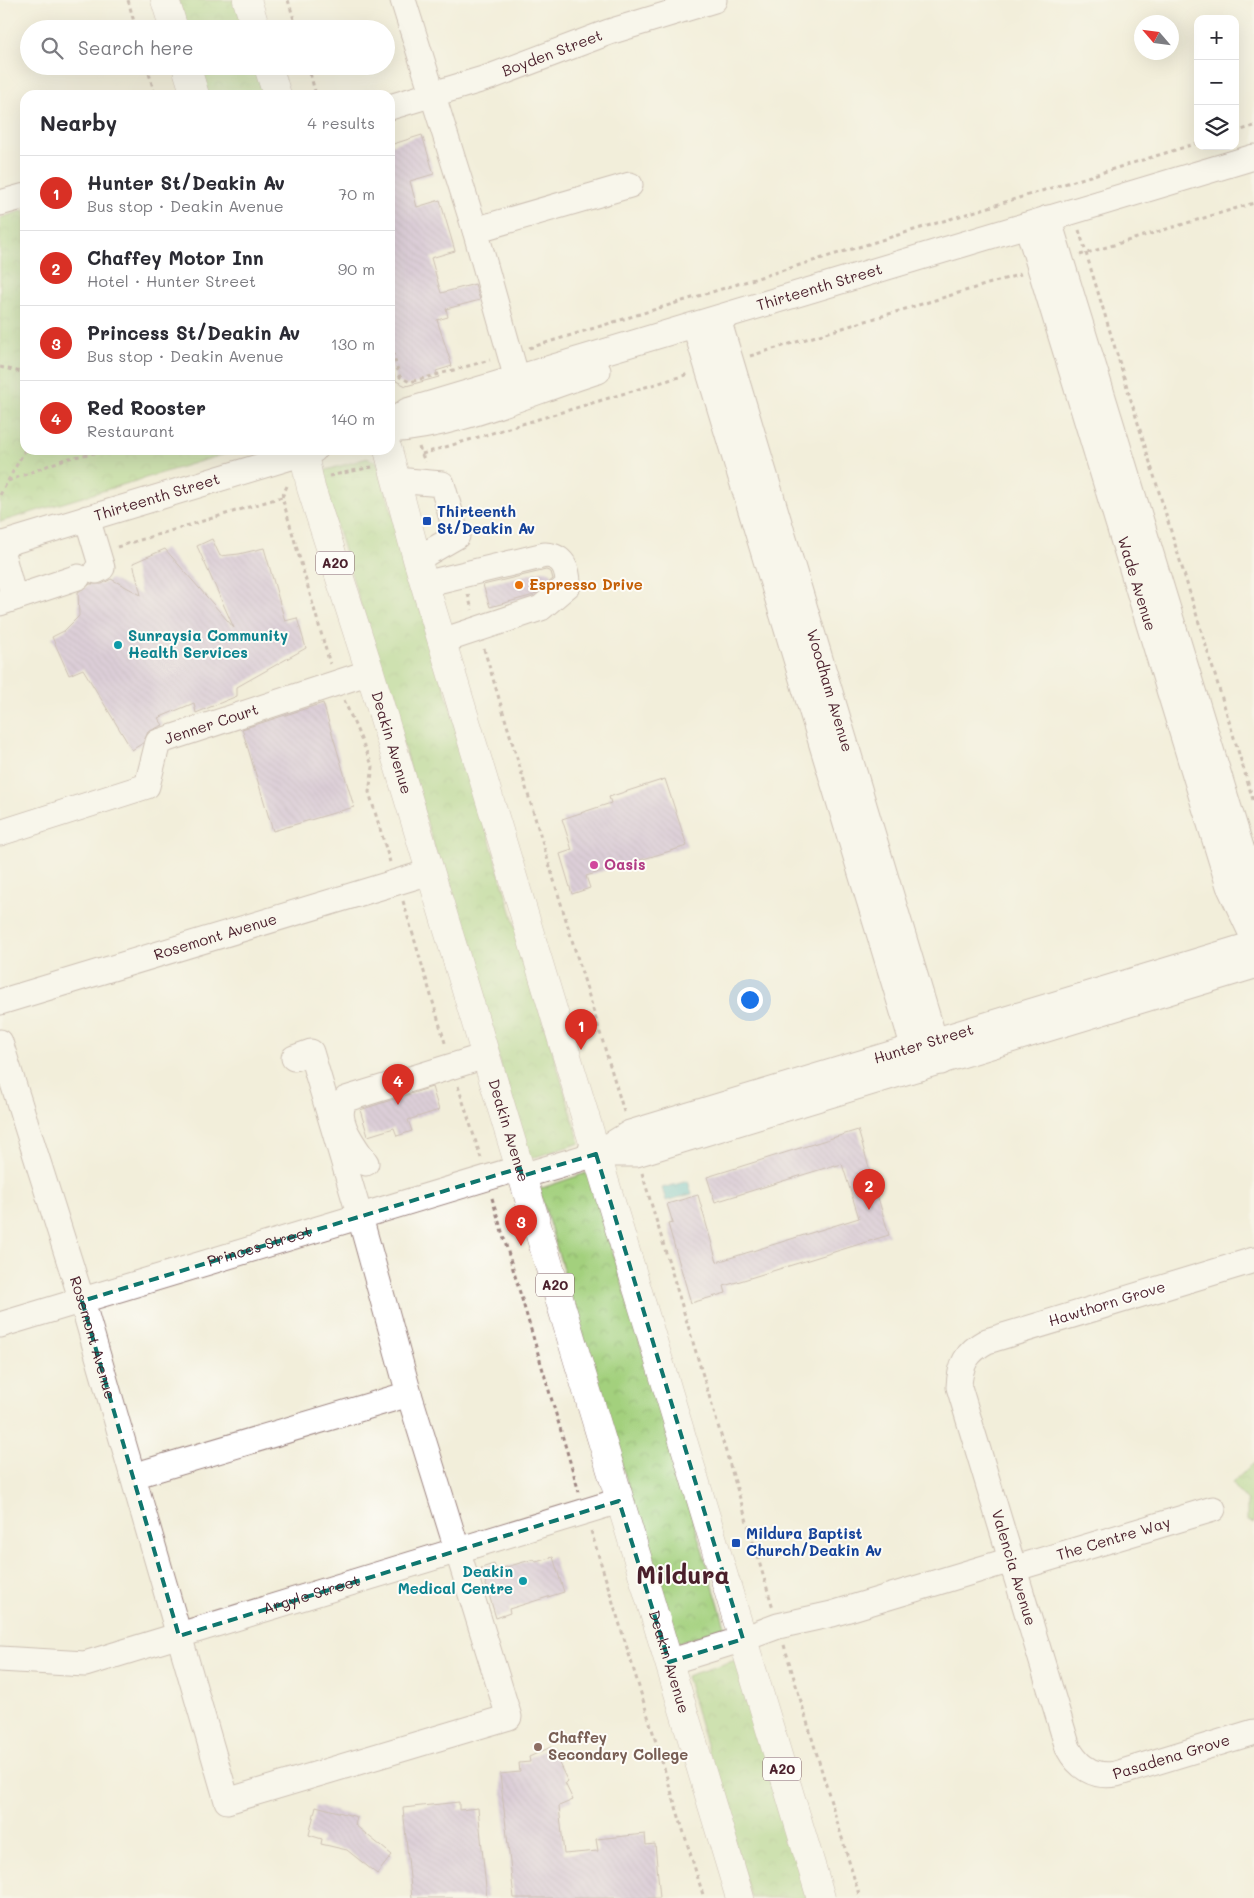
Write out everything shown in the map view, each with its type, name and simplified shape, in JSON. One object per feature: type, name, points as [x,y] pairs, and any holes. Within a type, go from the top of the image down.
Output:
[{"type":"highway","points":[[165,0],[171,20]]},
{"type":"highway","points":[[247,0],[253,20]]},
{"type":"highway","points":[[189,75],[193,90]]},
{"type":"highway","points":[[271,75],[275,90]]},
{"type":"highway","name":"Deakin Avenue","points":[[300,455],[298,484],[370,672],[740,1898]]},
{"type":"highway","name":"A20","points":[[391,464],[420,572],[821,1898]]},
{"type":"street","points":[[403,0],[475,230],[519,388]]},
{"type":"street","name":"Boyden Street","points":[[395,105],[522,66],[609,32],[714,0]]},
{"type":"street","name":"Thirteenth Street","points":[[397,427],[519,388],[573,379],[708,330],[1040,230],[1254,157]]},
{"type":"street","name":"Thirteenth Street","points":[[1040,230],[1078,227],[1254,173]]},
{"type":"street","points":[[475,230],[630,185]]},
{"type":"street","points":[[0,203],[20,197]]},
{"type":"street","name":"Wade Avenue","points":[[1040,230],[1228,886],[1254,939]]},
{"type":"street","name":"Wade Avenue","points":[[1050,265],[1251,880],[1254,904]]},
{"type":"street","name":"Woodham Avenue","points":[[708,330],[927,1054]]},
{"type":"street","name":"Thirteenth Street","points":[[0,546],[293,455]]},
{"type":"street","points":[[391,464],[442,484],[457,536],[420,572]]},
{"type":"street","points":[[0,546],[7,600],[90,567],[87,518]]},
{"type":"street","points":[[420,572],[462,574],[545,555],[556,556],[563,562],[568,573],[568,585],[541,608],[478,627],[442,641]]},
{"type":"street","name":"Jenner Court","points":[[0,833],[147,786],[158,742],[370,672]]},
{"type":"street","name":"Rosemont Avenue","points":[[0,1002],[430,872]]},
{"type":"street","name":"Hunter Street","points":[[521,1172],[633,1144],[927,1054],[1254,944]]},
{"type":"street","name":"Hunter Street","points":[[927,1054],[1254,966]]},
{"type":"street","name":"Rosemont Avenue","points":[[0,1042],[82,1301],[227,1801],[509,1717],[457,1551]]},
{"type":"street","points":[[294,1058],[311,1052],[360,1217],[409,1394],[457,1551]]},
{"type":"street","points":[[366,1164],[349,1138],[341,1114],[342,1104],[346,1099],[485,1056]]},
{"type":"street","name":"Princes Street","points":[[0,1325],[486,1178],[521,1172]]},
{"type":"street","name":"Hawthorn Grove","points":[[965,1359],[970,1352],[986,1342],[1254,1260]]},
{"type":"street","name":"Valencia Avenue","points":[[965,1359],[959,1387],[1012,1565],[1068,1748],[1079,1765],[1088,1770]]},
{"type":"street","points":[[133,1476],[409,1394]]},
{"type":"street","name":"Argyle Street","points":[[0,1659],[85,1664],[619,1501]]},
{"type":"street","name":"The Centre Way","points":[[669,1662],[743,1639],[780,1631],[831,1614],[1213,1508]]},
{"type":"street","name":"Pasadena Grove","points":[[1088,1770],[1107,1775],[1116,1774],[1254,1732]]},
{"type":"path","points":[[128,0],[134,20]]},
{"type":"path","points":[[288,0],[294,20]]},
{"type":"path","points":[[149,75],[154,90]]},
{"type":"path","points":[[310,75],[315,90]]},
{"type":"path","points":[[1239,131],[1254,126]]},
{"type":"path","points":[[395,360],[400,377],[410,382],[509,354],[1194,144]]},
{"type":"path","points":[[90,567],[282,497],[298,484],[391,464],[421,452],[719,365],[1254,203]]},
{"type":"path","points":[[1078,227],[1254,803]]},
{"type":"path","points":[[0,367],[20,372]]},
{"type":"path","points":[[397,427],[421,452],[434,482]]},
{"type":"path","points":[[0,496],[22,455]]},
{"type":"path","points":[[8,481],[65,459],[84,455]]},
{"type":"path","points":[[298,484],[300,455]]},
{"type":"path","points":[[282,497],[336,682],[374,767],[369,792],[704,1898]]},
{"type":"path","points":[[462,574],[860,1898]]},
{"type":"highlighted area","points":[[596,1154],[743,1639],[669,1662],[619,1501],[179,1636],[82,1301],[520,1168],[522,1176]]},
{"type":"green space","points":[[178,0],[235,0],[241,20],[184,20]]},
{"type":"green space","points":[[201,75],[259,75],[263,90],[205,90]]},
{"type":"green space","points":[[20,212],[20,455],[221,455],[0,522],[0,218]]},
{"type":"green space","points":[[367,458],[377,462],[580,1143],[532,1158],[529,1158],[322,478],[323,472],[326,470]]},
{"type":"green space","points":[[589,1173],[726,1629],[680,1642],[675,1642],[539,1189]]},
{"type":"green space","points":[[1254,1463],[1254,1523],[1247,1521],[1247,1502],[1232,1483]]},
{"type":"green space","points":[[736,1660],[811,1898],[751,1898],[686,1676]]},
{"type":"water","points":[[688,1181],[692,1194],[666,1201],[662,1188]]},
{"type":"building","points":[[422,135],[434,174],[410,181],[417,207],[440,200],[455,251],[431,258],[441,293],[475,284],[480,300],[446,309],[448,317],[437,320],[452,366],[436,371],[439,377],[406,386],[396,381],[395,378],[395,143]]},
{"type":"building","name":"Sunraysia Community Health Services","points":[[212,539],[220,556],[264,548],[285,621],[297,618],[306,648],[237,687],[237,696],[196,713],[194,703],[158,718],[163,725],[148,732],[143,743],[132,750],[83,669],[69,675],[52,637],[64,631],[79,616],[78,592],[90,584],[102,584],[111,579],[141,595],[133,563],[165,549],[234,628],[197,546]]},
{"type":"building","name":"Espresso Drive","points":[[546,570],[551,572],[553,579],[534,595],[490,607],[483,585]]},
{"type":"building","points":[[323,703],[354,807],[273,831],[242,729]]},
{"type":"building","points":[[665,779],[687,846],[586,876],[590,888],[572,894],[560,854],[572,850],[562,819],[611,803],[609,797]]},
{"type":"building","points":[[432,1087],[439,1110],[408,1120],[412,1131],[397,1136],[394,1128],[368,1136],[360,1110]]},
{"type":"building","points":[[858,1130],[889,1235],[724,1286],[726,1293],[691,1303],[668,1224],[673,1223],[667,1204],[698,1195],[717,1262],[859,1218],[842,1164],[715,1202],[707,1177]]},
{"type":"building","name":"Deakin Medical Centre","points":[[553,1557],[564,1592],[509,1609],[510,1613],[496,1618],[481,1568],[494,1564],[496,1570],[534,1559],[536,1562]]},
{"type":"building","points":[[551,1747],[568,1782],[565,1783],[573,1800],[559,1806],[564,1854],[598,1851],[596,1839],[645,1834],[646,1845],[655,1844],[660,1898],[514,1898],[500,1774],[520,1772],[519,1763],[530,1762],[529,1757]]},
{"type":"building","points":[[459,1802],[459,1810],[478,1808],[487,1898],[412,1898],[403,1808]]},
{"type":"building","points":[[316,1806],[357,1817],[355,1825],[392,1855],[377,1874],[347,1850],[321,1844],[322,1839],[309,1835]]},
{"type":"place","name":"Thirteenth St/Deakin Av","points":[[427,521]]},
{"type":"place","name":"Espresso Drive","points":[[519,585]]},
{"type":"place","name":"Sunraysia Community Health Services","points":[[118,645]]},
{"type":"place","name":"Oasis","points":[[594,865]]},
{"type":"place","name":"Hunter St/Deakin Av","points":[[581,1050]]},
{"type":"place","name":"Red Rooster","points":[[398,1105]]},
{"type":"place","name":"Chaffey Motor Inn","points":[[869,1210]]},
{"type":"place","name":"Princess St/Deakin Av","points":[[521,1246]]},
{"type":"place","name":"Mildura Baptist Church/Deakin Av","points":[[736,1543]]},
{"type":"place","name":"Deakin Medical Centre","points":[[523,1581]]},
{"type":"place","name":"Chaffey Secondary College","points":[[538,1747]]},
{"type":"district","name":"Mildura","points":[[683,1575]]}]
